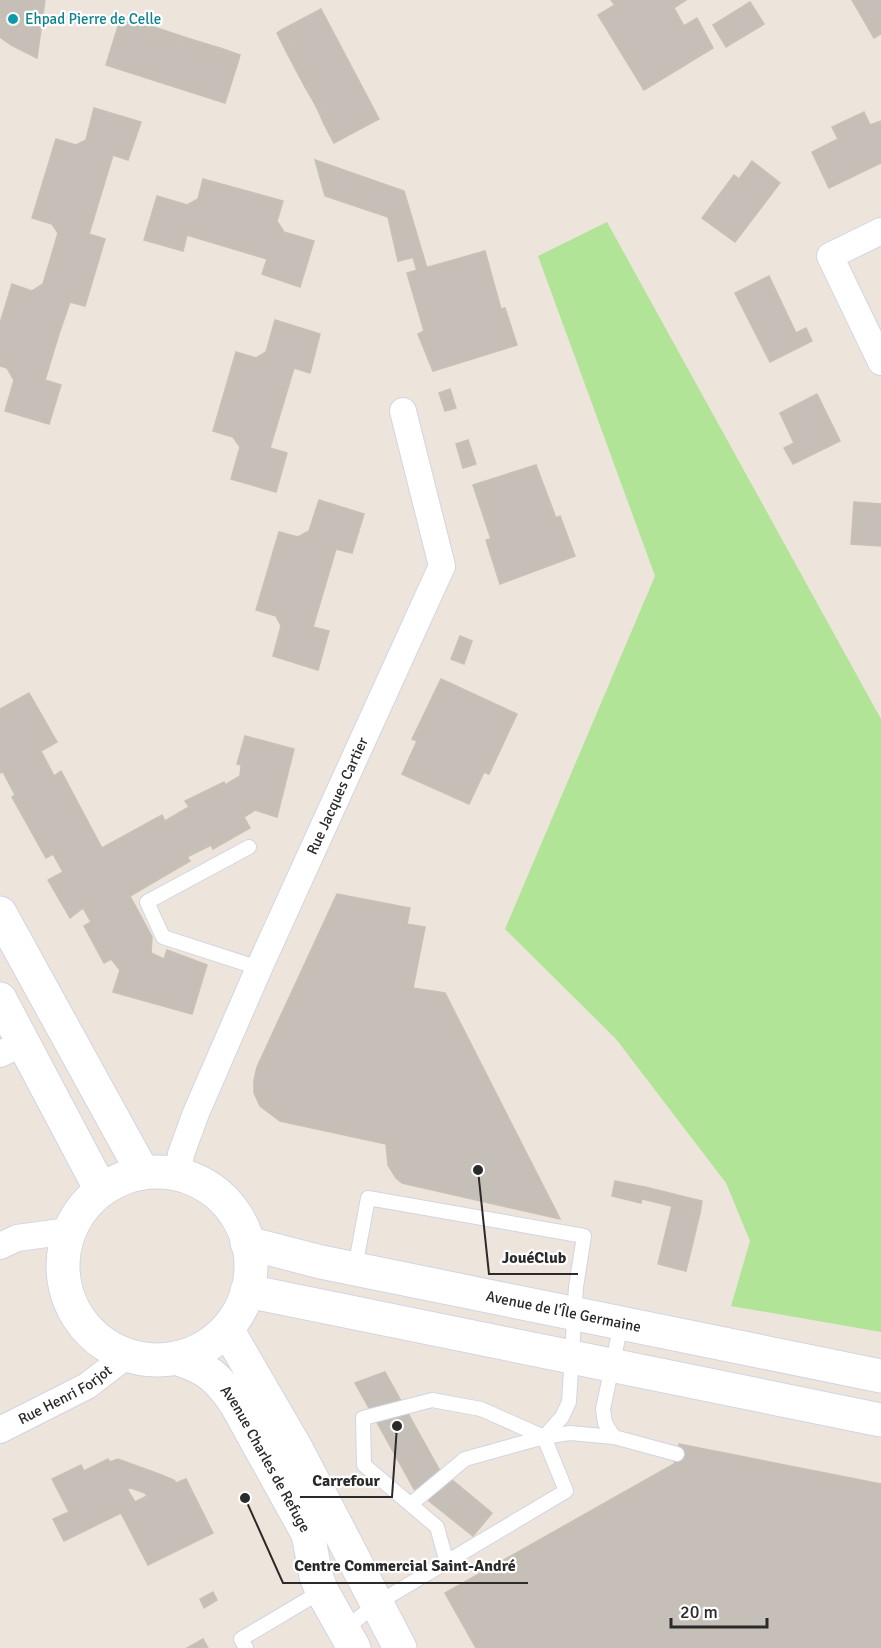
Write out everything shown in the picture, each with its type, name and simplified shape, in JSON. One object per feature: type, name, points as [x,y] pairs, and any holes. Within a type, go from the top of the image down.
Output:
[{"type":"street","points":[[881,231],[830,256],[881,362]]},
{"type":"street","name":"Rue Jacques Cartier","points":[[178,1174],[181,1154],[196,1113],[259,968],[442,566],[403,411]]},
{"type":"street","points":[[0,913],[143,1173]]},
{"type":"street","points":[[0,999],[12,1048],[101,1190]]},
{"type":"street","points":[[143,1173],[178,1174],[202,1183],[222,1199],[238,1219],[248,1243],[250,1267],[247,1291],[239,1311],[227,1329],[204,1348],[176,1358],[151,1360],[126,1356],[99,1341],[79,1319],[66,1291],[62,1261],[69,1231],[82,1209],[101,1190],[121,1179],[143,1173]]},
{"type":"street","points":[[0,1246],[17,1238],[69,1231]]},
{"type":"street","name":"Avenue de l'Île Germaine","points":[[248,1243],[299,1257],[881,1376]]},
{"type":"street","points":[[247,1291],[881,1420]]},
{"type":"street","name":"Avenue Charles de Refuge","points":[[227,1329],[297,1450],[400,1648]]},
{"type":"street","name":"Rue Henri Forjot","points":[[0,1430],[87,1386],[126,1356]]},
{"type":"street","name":"Avenue Charles de Refuge","points":[[176,1358],[209,1372],[224,1385],[236,1404],[308,1534],[316,1576],[349,1639]]},
{"type":"lane","points":[[249,847],[147,902],[163,937],[259,968]]},
{"type":"lane","points":[[355,1268],[368,1198],[584,1236],[574,1314],[569,1402],[562,1417],[544,1437]]},
{"type":"lane","points":[[614,1437],[605,1423],[603,1408],[621,1324]]},
{"type":"lane","points":[[349,1639],[376,1604],[447,1563],[566,1491],[544,1437],[481,1408],[432,1400],[363,1418],[364,1465],[436,1527],[447,1563]]},
{"type":"lane","points":[[411,1504],[465,1459],[570,1432],[614,1437],[676,1454]]},
{"type":"lane","points":[[246,1648],[241,1639],[322,1590]]},
{"type":"green space","points":[[607,222],[881,719],[881,1332],[731,1306],[750,1241],[726,1183],[616,1039],[505,929],[655,576],[538,256]]},
{"type":"building","name":"Ehpad Pierre de Celle","points":[[0,0],[37,0],[11,45],[0,37]]},
{"type":"building","points":[[37,0],[45,0],[37,58],[11,45]]},
{"type":"building","points":[[611,0],[686,0],[674,8],[684,26],[697,18],[713,48],[644,90],[598,15],[615,5]]},
{"type":"building","points":[[852,0],[881,0],[881,34],[874,38]]},
{"type":"building","points":[[750,2],[764,24],[726,47],[713,25]]},
{"type":"building","points":[[321,9],[379,119],[334,143],[324,124],[332,120],[322,102],[316,106],[305,87],[313,83],[304,66],[296,70],[286,51],[293,47],[283,29]]},
{"type":"building","points":[[121,17],[142,23],[139,31],[158,37],[160,29],[181,36],[178,44],[197,50],[200,42],[220,48],[217,56],[238,62],[225,103],[106,65]]},
{"type":"building","points":[[142,23],[160,29],[158,37],[139,31]]},
{"type":"building","points":[[283,29],[293,47],[286,51],[277,33]]},
{"type":"building","points":[[181,36],[200,42],[197,50],[178,44]]},
{"type":"building","points":[[220,48],[240,55],[238,62],[217,56]]},
{"type":"building","points":[[304,66],[313,83],[305,87],[296,70]]},
{"type":"building","points":[[322,102],[332,120],[324,124],[316,106]]},
{"type":"building","points":[[94,108],[141,122],[128,160],[113,155],[89,234],[105,239],[85,306],[70,302],[45,380],[61,385],[49,424],[5,411],[14,380],[7,368],[0,366],[0,323],[12,284],[32,291],[43,284],[58,233],[52,224],[32,218],[56,139],[76,145],[86,140]]},
{"type":"building","points":[[864,112],[870,125],[881,121],[881,163],[829,188],[812,152],[838,139],[832,127]]},
{"type":"building","points":[[315,160],[404,191],[423,255],[398,261],[388,217],[325,196]]},
{"type":"building","points":[[752,161],[780,183],[735,242],[702,218],[734,175],[739,179]]},
{"type":"building","points":[[203,179],[283,201],[277,221],[284,232],[314,241],[300,287],[262,274],[267,259],[187,235],[183,251],[144,240],[157,196],[187,205],[198,199]]},
{"type":"building","points":[[485,251],[501,309],[505,308],[517,345],[433,371],[418,334],[424,331],[407,273]]},
{"type":"building","points":[[423,255],[427,268],[417,271],[413,257]]},
{"type":"building","points":[[769,276],[796,333],[806,328],[812,341],[770,362],[735,293]]},
{"type":"building","points":[[275,320],[320,334],[310,373],[294,368],[270,448],[287,453],[276,492],[231,479],[240,447],[233,437],[213,431],[236,352],[256,358],[266,352]]},
{"type":"building","points":[[450,389],[456,408],[445,411],[439,393]]},
{"type":"building","points":[[817,394],[840,441],[793,464],[784,448],[794,443],[780,413]]},
{"type":"building","points":[[468,440],[476,464],[463,468],[456,444]]},
{"type":"building","points":[[536,465],[556,518],[560,516],[575,556],[500,584],[486,540],[491,539],[473,485]]},
{"type":"building","points":[[319,500],[364,514],[352,553],[336,549],[313,627],[329,631],[318,670],[273,656],[281,626],[276,616],[256,610],[279,532],[298,537],[309,531]]},
{"type":"building","points":[[854,502],[881,504],[881,546],[851,544]]},
{"type":"building","points":[[460,636],[472,641],[464,664],[451,659]]},
{"type":"building","points":[[441,679],[517,714],[489,774],[484,772],[469,804],[402,774],[417,741],[412,739]]},
{"type":"building","points":[[29,693],[57,742],[41,751],[54,776],[61,771],[102,848],[162,815],[165,821],[189,807],[185,801],[224,782],[225,785],[240,776],[241,765],[237,764],[245,736],[294,749],[277,817],[255,810],[244,817],[250,828],[213,849],[211,845],[187,857],[190,861],[130,896],[152,937],[151,953],[164,959],[167,950],[207,965],[192,1014],[113,992],[120,970],[111,959],[104,963],[84,926],[91,922],[83,908],[70,918],[48,880],[63,872],[53,854],[46,858],[12,797],[15,795],[3,772],[0,773],[0,709]]},
{"type":"building","points":[[337,894],[410,908],[407,924],[425,927],[413,988],[445,993],[560,1219],[402,1183],[388,1165],[386,1144],[280,1121],[260,1106],[254,1093],[257,1067]]},
{"type":"building","points":[[615,1181],[645,1187],[641,1203],[612,1196]]},
{"type":"building","points":[[645,1187],[702,1201],[700,1213],[642,1199]]},
{"type":"building","points":[[672,1206],[700,1213],[686,1271],[658,1264]]},
{"type":"building","points":[[385,1372],[439,1469],[492,1513],[473,1536],[414,1489],[355,1383]]},
{"type":"building","points":[[679,1444],[881,1484],[881,1648],[476,1648],[445,1593],[674,1464]]},
{"type":"building","points":[[108,1459],[110,1462],[118,1459],[174,1480],[176,1483],[186,1479],[213,1533],[148,1565],[121,1513],[64,1541],[53,1519],[69,1512],[52,1479],[81,1465],[84,1471]],"holes":[[[131,1488],[147,1496],[135,1502],[127,1489]]]},
{"type":"building","points":[[213,1592],[217,1600],[204,1608],[200,1599]]},
{"type":"building","points":[[203,1639],[208,1648],[187,1648]]},
{"type":"place","name":"Ehpad Pierre de Celle","points":[[13,19]]},
{"type":"place","name":"JouéClub","points":[[478,1170]]},
{"type":"place","name":"Carrefour","points":[[397,1426]]},
{"type":"place","name":"Centre Commercial Saint-André","points":[[245,1498]]}]
